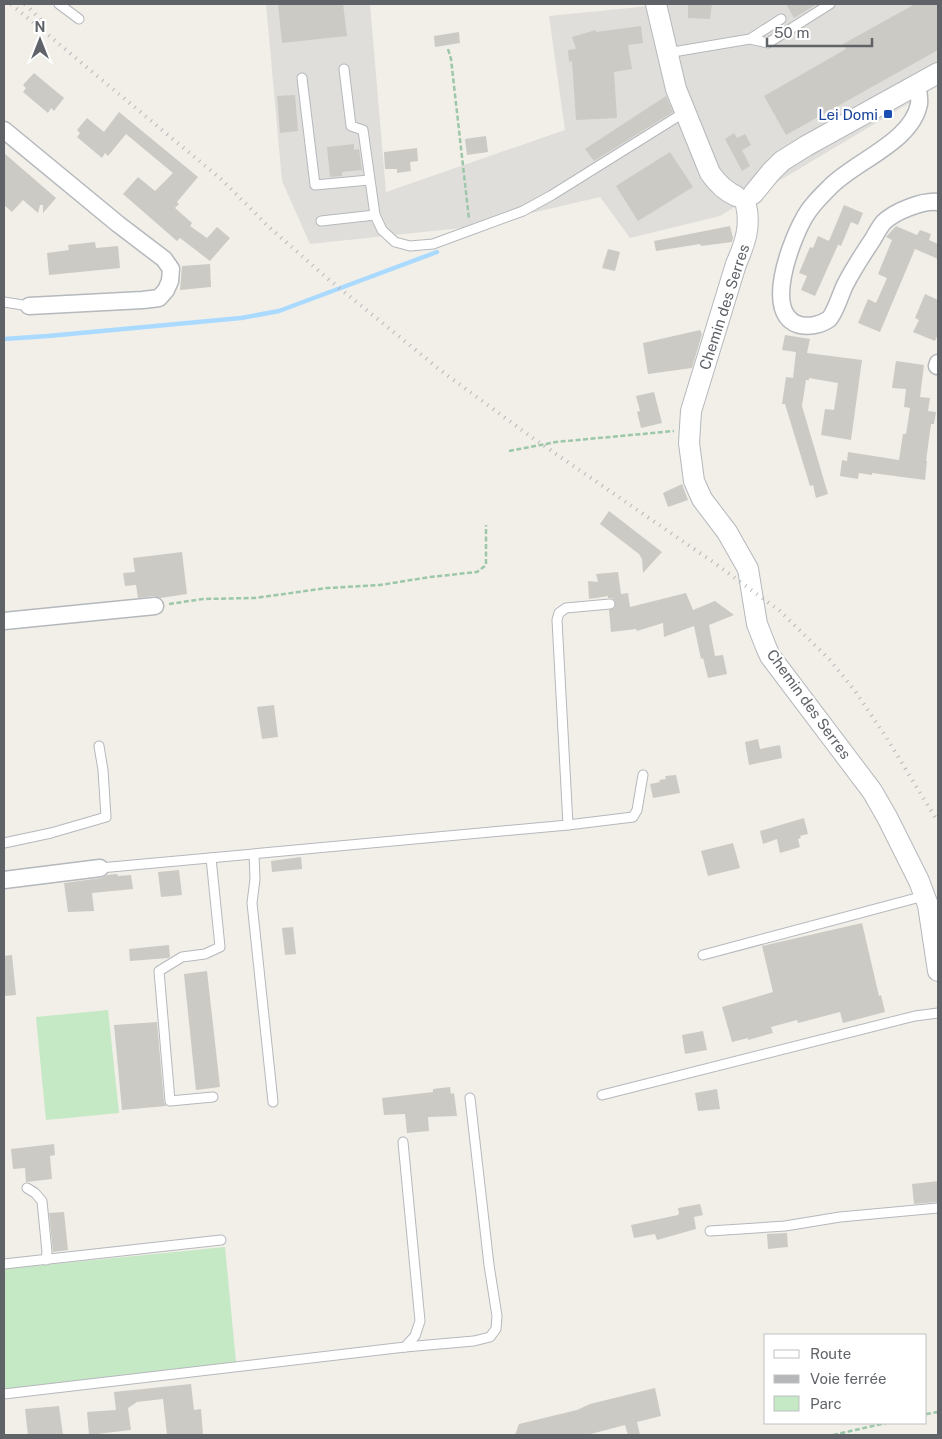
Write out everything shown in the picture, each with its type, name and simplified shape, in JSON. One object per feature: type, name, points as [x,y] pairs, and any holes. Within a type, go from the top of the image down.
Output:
[{"type":"street","points":[[656,4],[676,89],[710,173],[725,190],[745,198],[782,161],[938,74]]},
{"type":"street","points":[[917,85],[919,102],[914,119],[908,128],[843,175],[818,200],[804,218],[788,254],[782,276],[782,303],[788,319],[795,323],[811,326],[830,318],[852,270],[884,222],[910,207],[938,202]]},
{"type":"street","points":[[4,130],[118,224],[164,259],[171,269],[170,281],[166,290],[159,298],[29,306]]},
{"type":"street","name":"Chemin des Serres","points":[[745,198],[748,226],[745,244],[736,264],[691,411],[688,431],[694,481],[702,499],[727,532],[748,569],[757,624],[770,656],[849,759],[878,801],[902,846],[928,905],[938,971]]},
{"type":"street","points":[[4,621],[155,606]]},
{"type":"street","points":[[4,880],[100,868]]},
{"type":"lane","points":[[59,4],[79,19]]},
{"type":"lane","points":[[750,38],[768,43],[830,4]]},
{"type":"lane","points":[[667,53],[750,38],[781,19]]},
{"type":"lane","points":[[344,70],[351,126],[363,130],[375,215],[382,230],[394,242],[410,246],[433,244],[522,211],[677,117],[686,114]]},
{"type":"lane","points":[[302,78],[315,185],[369,180]]},
{"type":"lane","points":[[320,221],[375,215]]},
{"type":"lane","points":[[4,302],[29,306]]},
{"type":"lane","points":[[568,825],[557,620],[559,613],[566,608],[610,604]]},
{"type":"lane","points":[[4,843],[51,833],[106,817],[103,770],[99,746]]},
{"type":"lane","points":[[100,868],[568,825],[632,817],[637,810],[643,775]]},
{"type":"lane","points":[[254,854],[255,879],[252,903],[273,1102]]},
{"type":"lane","points":[[210,858],[220,947],[205,954],[182,957],[159,972],[170,1101],[213,1097]]},
{"type":"lane","points":[[703,955],[924,896]]},
{"type":"lane","points":[[602,1096],[906,1019],[938,1013]]},
{"type":"lane","points":[[4,1394],[474,1341],[490,1337],[496,1329],[497,1316],[489,1264],[470,1098]]},
{"type":"lane","points":[[403,1142],[420,1321],[415,1336],[404,1348]]},
{"type":"lane","points":[[27,1188],[35,1192],[42,1202],[47,1252],[46,1260]]},
{"type":"lane","points":[[710,1231],[785,1226],[799,1222],[840,1217],[938,1208]]},
{"type":"lane","points":[[4,1264],[221,1240]]},
{"type":"path","points":[[448,49],[451,59],[470,230]]},
{"type":"path","points":[[509,451],[556,442],[656,432],[688,431]]},
{"type":"path","points":[[155,606],[203,599],[255,598],[327,588],[380,585],[477,572],[486,566],[486,525]]},
{"type":"path","points":[[832,1435],[882,1424]]},
{"type":"shaded area","points":[[266,4],[370,4],[386,192],[565,130],[549,16],[670,4],[938,4],[938,86],[720,216],[630,238],[600,197],[471,227],[310,244],[282,181]]},
{"type":"green space","points":[[108,1010],[119,1113],[46,1120],[36,1017]]},
{"type":"green space","points":[[225,1247],[236,1362],[4,1389],[4,1269]]},
{"type":"building","points":[[278,4],[343,4],[347,36],[282,43]]},
{"type":"building","points":[[688,4],[712,4],[710,19],[688,18]]},
{"type":"building","points":[[786,4],[817,4],[794,18]]},
{"type":"building","points":[[915,4],[938,4],[938,50],[786,135],[764,96],[846,49],[843,44]]},
{"type":"building","points":[[641,26],[643,43],[628,45],[632,69],[614,72],[617,118],[576,120],[572,61],[569,62],[568,50],[576,49],[572,37],[596,30],[596,32]]},
{"type":"building","points":[[459,32],[460,43],[435,47],[434,36]]},
{"type":"building","points":[[34,73],[64,98],[54,111],[51,108],[48,113],[23,92],[26,88],[23,85]]},
{"type":"building","points":[[295,95],[298,131],[280,133],[277,96]]},
{"type":"building","points":[[666,96],[673,112],[594,161],[585,149]]},
{"type":"building","points":[[119,112],[198,177],[177,202],[179,204],[175,208],[192,223],[190,226],[207,238],[217,227],[230,238],[210,261],[180,238],[177,241],[123,194],[138,177],[155,191],[173,173],[126,134],[108,156],[105,153],[102,158],[77,137],[80,133],[77,130],[87,118],[104,132]]},
{"type":"building","points":[[734,133],[737,138],[745,134],[751,145],[742,150],[750,166],[742,171],[725,139]]},
{"type":"building","points":[[486,136],[488,152],[467,155],[465,139]]},
{"type":"building","points":[[354,144],[354,150],[359,149],[362,170],[342,172],[342,176],[330,177],[327,147]]},
{"type":"building","points":[[417,148],[418,161],[410,162],[411,171],[397,173],[397,169],[385,169],[384,152]]},
{"type":"building","points":[[670,152],[693,187],[638,221],[616,186]]},
{"type":"building","points":[[4,153],[56,198],[43,213],[43,205],[40,205],[38,213],[23,200],[12,212],[4,205]]},
{"type":"building","points":[[844,205],[863,213],[858,225],[851,222],[841,246],[837,244],[815,296],[801,290],[807,276],[799,273],[810,247],[813,248],[818,236],[829,241]]},
{"type":"building","points":[[730,226],[732,242],[701,246],[700,244],[656,251],[654,241]]},
{"type":"building","points":[[896,226],[917,235],[920,230],[931,234],[929,240],[938,244],[938,259],[915,249],[880,332],[858,323],[868,299],[876,303],[887,278],[878,274],[892,240],[886,237]]},
{"type":"building","points":[[95,242],[96,248],[118,246],[120,268],[49,275],[47,253],[69,250],[68,245]]},
{"type":"building","points":[[608,249],[620,252],[615,271],[602,268]]},
{"type":"building","points":[[210,264],[211,287],[180,290],[182,266]]},
{"type":"building","points":[[925,294],[938,300],[938,334],[935,341],[913,332],[919,320],[915,318]]},
{"type":"building","points":[[700,330],[702,334],[692,368],[648,374],[643,343]]},
{"type":"building","points":[[785,335],[810,339],[807,353],[862,360],[851,440],[821,435],[825,409],[834,410],[838,383],[809,378],[809,380],[806,380],[802,406],[828,494],[816,498],[813,485],[810,486],[785,404],[782,404],[786,377],[793,378],[796,352],[782,350]]},
{"type":"building","points":[[896,361],[924,365],[920,397],[930,398],[928,411],[936,412],[934,424],[931,424],[925,480],[872,473],[872,475],[859,473],[858,479],[840,476],[842,460],[847,461],[848,452],[899,460],[910,408],[904,407],[906,389],[892,388]]},
{"type":"building","points":[[654,392],[662,423],[641,428],[637,412],[640,411],[636,396]]},
{"type":"building","points":[[682,484],[688,500],[668,507],[663,493]]},
{"type":"building","points":[[609,511],[662,552],[643,573],[642,559],[639,554],[600,524]]},
{"type":"building","points":[[182,552],[187,594],[160,598],[154,596],[138,598],[136,585],[125,586],[123,573],[135,572],[133,558]]},
{"type":"building","points":[[618,572],[621,594],[628,593],[630,607],[686,593],[693,610],[715,601],[734,615],[709,625],[715,656],[723,655],[727,674],[708,678],[703,658],[701,659],[694,626],[664,637],[663,623],[637,631],[636,629],[611,632],[609,610],[615,607],[615,601],[612,598],[608,598],[608,596],[589,599],[588,581],[598,582],[596,574]]},
{"type":"building","points":[[274,705],[278,737],[262,739],[257,707]]},
{"type":"building","points":[[758,739],[760,749],[780,745],[782,758],[749,765],[745,742]]},
{"type":"building","points":[[676,775],[680,793],[653,798],[650,784],[666,779],[665,776]]},
{"type":"building","points":[[804,818],[808,834],[800,836],[801,838],[798,839],[800,847],[780,853],[777,839],[763,844],[760,831]]},
{"type":"building","points":[[733,843],[740,868],[708,876],[701,851]]},
{"type":"building","points":[[301,857],[302,869],[272,872],[271,861]]},
{"type":"building","points":[[179,870],[182,895],[161,897],[158,872]]},
{"type":"building","points":[[117,874],[118,876],[131,875],[133,889],[92,893],[94,911],[68,912],[64,883]]},
{"type":"building","points":[[862,923],[879,996],[881,995],[885,1012],[843,1023],[840,1012],[798,1023],[797,1020],[771,1027],[773,1033],[732,1042],[722,1007],[773,992],[762,946]]},
{"type":"building","points":[[293,927],[296,954],[285,955],[282,928]]},
{"type":"building","points":[[169,945],[170,957],[168,958],[130,961],[129,949]]},
{"type":"building","points":[[12,955],[16,995],[4,996],[4,956]]},
{"type":"building","points":[[207,971],[220,1087],[196,1090],[184,974]]},
{"type":"building","points":[[157,1022],[164,1102],[166,1106],[122,1110],[114,1025]]},
{"type":"building","points":[[703,1031],[707,1050],[685,1054],[682,1035]]},
{"type":"building","points":[[450,1087],[451,1094],[454,1093],[457,1116],[428,1117],[429,1131],[407,1133],[405,1114],[384,1115],[382,1098],[433,1092],[433,1089]]},
{"type":"building","points":[[717,1089],[720,1109],[698,1111],[695,1093]]},
{"type":"building","points":[[54,1144],[55,1155],[50,1156],[52,1179],[26,1182],[25,1168],[13,1169],[11,1149]]},
{"type":"building","points":[[938,1181],[938,1202],[914,1204],[912,1184]]},
{"type":"building","points":[[700,1204],[703,1215],[694,1217],[696,1229],[657,1240],[655,1234],[634,1238],[631,1225],[678,1215],[678,1208]]},
{"type":"building","points":[[64,1212],[68,1250],[53,1252],[49,1213]]},
{"type":"building","points":[[787,1233],[788,1247],[768,1249],[767,1234]]},
{"type":"building","points":[[191,1384],[194,1410],[201,1409],[203,1435],[167,1435],[163,1399],[137,1402],[128,1408],[131,1430],[89,1435],[87,1412],[116,1410],[114,1392]]},
{"type":"building","points":[[655,1388],[661,1416],[637,1422],[640,1435],[628,1435],[625,1425],[587,1435],[515,1435],[519,1424]]},
{"type":"building","points":[[59,1406],[63,1435],[28,1435],[25,1409]]},
{"type":"waterway","points":[[4,339],[241,318],[279,311],[437,252]]},
{"type":"railway","points":[[11,4],[222,180],[270,228],[327,278],[444,373],[530,436],[713,562],[780,611],[830,660],[855,691],[886,737],[938,822]]},
{"type":"railway","points":[[25,4],[44,23]]},
{"type":"place","name":"Lei Domi","points":[[888,114]]}]
